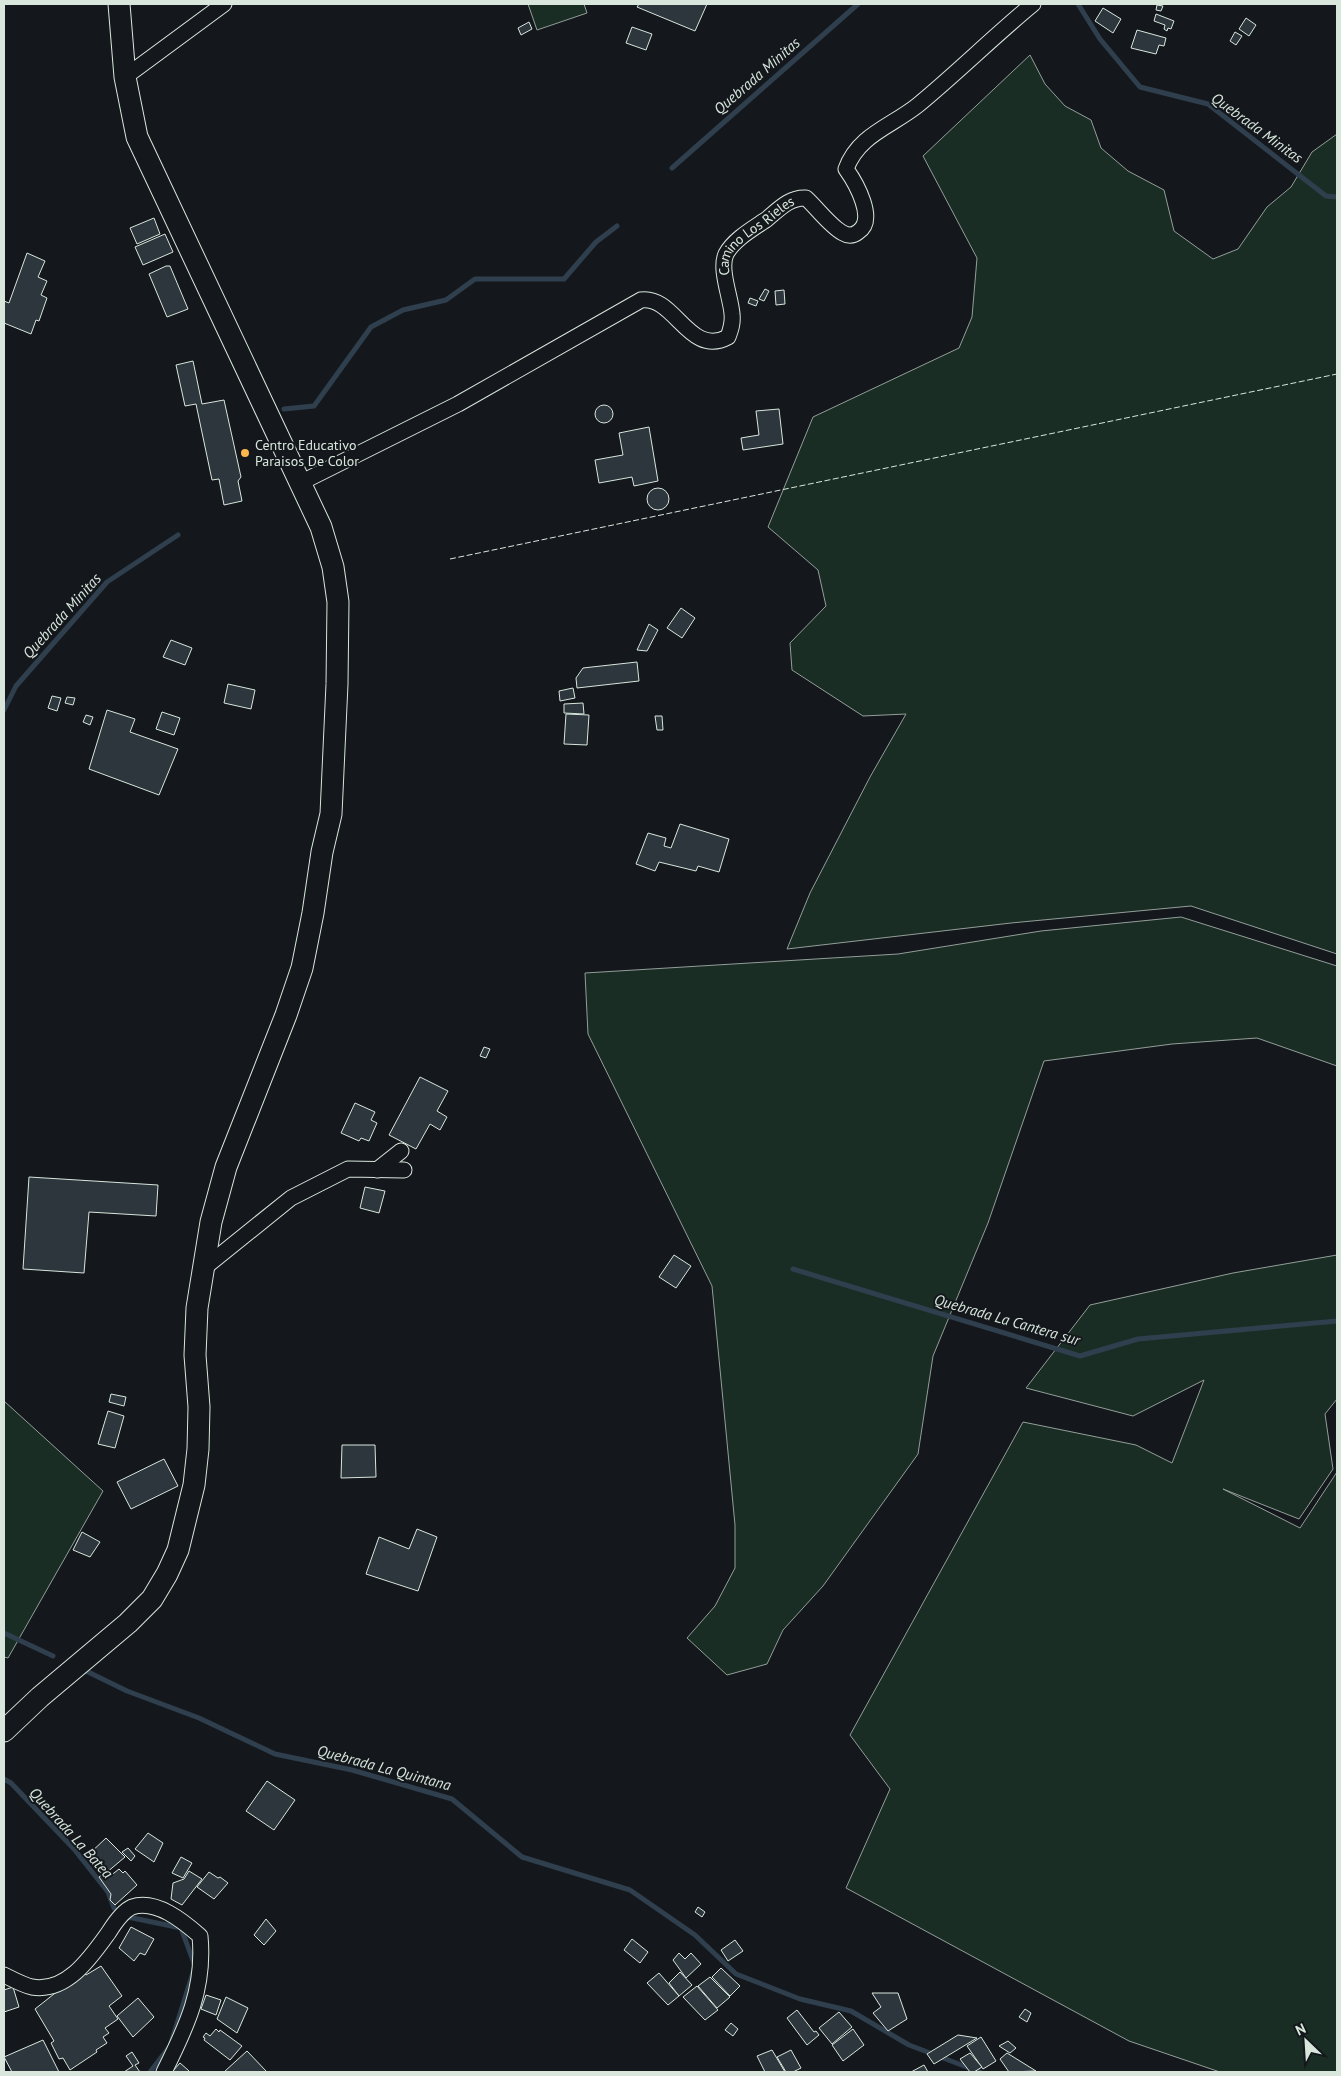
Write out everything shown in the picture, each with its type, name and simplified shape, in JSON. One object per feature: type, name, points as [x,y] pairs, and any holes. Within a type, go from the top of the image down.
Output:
[{"type":"main road","points":[[4,1731],[40,1697],[128,1623],[152,1599],[167,1574],[178,1550],[194,1485],[198,1449],[195,1355],[197,1308],[211,1222],[226,1167],[302,968],[330,814],[337,684],[338,602],[333,568],[321,527],[137,137],[125,77],[119,4]]},
{"type":"street","points":[[125,77],[224,4]]},
{"type":"street","name":"Camino Los Rieles","points":[[300,483],[458,404],[641,300],[650,299],[660,304],[704,341],[718,342],[728,337],[732,326],[732,316],[724,265],[726,254],[734,244],[787,203],[798,198],[806,198],[842,233],[850,236],[857,233],[864,227],[866,211],[852,178],[846,169],[851,155],[864,141],[917,106],[1033,4]]},
{"type":"street","points":[[377,1170],[401,1151]]},
{"type":"street","points":[[204,1268],[291,1198],[348,1169],[404,1170]]},
{"type":"street","points":[[4,1975],[32,1987],[50,1987],[63,1981],[77,1972],[97,1950],[116,1921],[131,1908],[150,1905],[187,1924],[200,1936],[202,1959],[199,1984],[180,2040],[164,2072]]},
{"type":"green space","points":[[528,4],[584,4],[587,13],[537,30]]},
{"type":"green space","points":[[1030,55],[1045,84],[1065,106],[1091,120],[1101,148],[1128,171],[1164,190],[1174,231],[1213,259],[1238,249],[1267,207],[1291,187],[1312,152],[1337,134],[1337,954],[1191,906],[1011,923],[787,949],[810,893],[870,777],[906,714],[863,716],[792,670],[790,643],[826,606],[818,570],[768,527],[813,417],[959,348],[972,317],[977,258],[923,156]]},
{"type":"green space","points":[[1181,917],[1337,966],[1337,1066],[1257,1038],[1172,1044],[1044,1061],[988,1223],[933,1356],[918,1454],[823,1586],[783,1630],[767,1664],[727,1675],[687,1638],[715,1606],[735,1568],[735,1525],[712,1286],[588,1034],[585,973],[898,954],[1041,931]]},
{"type":"green space","points":[[1337,1255],[1337,1399],[1325,1414],[1333,1469],[1299,1519],[1223,1489],[1300,1528],[1337,1472],[1337,2072],[1220,2072],[1129,2041],[846,1888],[890,1789],[850,1735],[1023,1422],[1136,1445],[1172,1463],[1204,1380],[1133,1416],[1026,1388],[1090,1305],[1233,1273]]},
{"type":"green space","points":[[4,1401],[103,1491],[8,1658],[4,1657]]},
{"type":"building","points":[[639,4],[707,4],[695,31],[637,7]]},
{"type":"building","points":[[1157,5],[1163,6],[1161,11],[1156,10]]},
{"type":"building","points":[[1103,8],[1121,19],[1113,33],[1095,21]]},
{"type":"building","points":[[1156,14],[1174,21],[1171,29],[1168,28],[1167,31],[1164,29],[1165,25],[1154,21]]},
{"type":"building","points":[[1246,18],[1256,25],[1249,36],[1239,29]]},
{"type":"building","points":[[529,22],[532,29],[521,35],[518,28]]},
{"type":"building","points":[[632,27],[652,34],[646,50],[626,43]]},
{"type":"building","points":[[1137,30],[1166,38],[1164,46],[1159,45],[1156,54],[1131,48]]},
{"type":"building","points":[[1235,32],[1242,36],[1236,45],[1230,41]]},
{"type":"building","points":[[154,218],[160,234],[137,244],[130,228]]},
{"type":"building","points":[[165,234],[173,252],[143,265],[135,247]]},
{"type":"building","points":[[27,253],[45,261],[38,277],[47,281],[41,295],[47,298],[39,321],[36,320],[31,334],[4,323],[4,301],[9,303]]},
{"type":"building","points":[[170,266],[188,309],[167,317],[149,274]]},
{"type":"building","points":[[765,289],[769,291],[764,301],[759,299]]},
{"type":"building","points":[[784,290],[785,304],[776,305],[775,291]]},
{"type":"building","points":[[750,298],[758,301],[756,306],[748,303]]},
{"type":"building","points":[[193,361],[202,404],[224,400],[241,477],[238,481],[242,501],[224,505],[219,479],[212,480],[196,404],[185,406],[176,365]]},
{"type":"building","points":[[604,405],[610,408],[613,414],[610,420],[604,423],[598,420],[595,414],[598,408]]},
{"type":"building","points":[[779,409],[783,444],[743,450],[741,438],[759,435],[756,411]]},
{"type":"building","points":[[649,427],[658,481],[634,486],[632,477],[599,483],[595,460],[623,455],[619,433]]},
{"type":"building","points":[[658,488],[666,491],[669,499],[666,507],[658,510],[650,507],[647,499],[650,491]]},
{"type":"building","points":[[681,608],[695,618],[682,638],[667,628]]},
{"type":"building","points":[[649,624],[658,630],[647,651],[637,650]]},
{"type":"building","points":[[171,640],[192,648],[185,665],[163,657]]},
{"type":"building","points":[[637,662],[639,681],[577,688],[576,678],[583,668]]},
{"type":"building","points":[[228,684],[255,690],[251,709],[224,703]]},
{"type":"building","points":[[573,688],[575,698],[560,701],[559,691]]},
{"type":"building","points":[[52,696],[61,698],[57,711],[48,708]]},
{"type":"building","points":[[67,697],[75,698],[73,705],[65,703]]},
{"type":"building","points":[[583,703],[584,714],[564,713],[564,704]]},
{"type":"building","points":[[107,710],[135,719],[130,732],[178,749],[159,795],[89,769]]},
{"type":"building","points":[[162,712],[180,718],[174,735],[156,729]]},
{"type":"building","points":[[566,714],[589,715],[587,745],[564,744]]},
{"type":"building","points":[[86,715],[93,717],[90,725],[83,722]]},
{"type":"building","points":[[655,716],[662,716],[663,730],[657,730]]},
{"type":"building","points":[[680,824],[729,839],[719,872],[698,866],[696,871],[659,862],[655,871],[636,864],[648,833],[666,838],[664,846],[671,848]]},
{"type":"building","points":[[484,1047],[490,1049],[486,1058],[480,1056]]},
{"type":"building","points":[[420,1077],[448,1091],[437,1111],[447,1117],[440,1130],[430,1124],[416,1149],[389,1135]]},
{"type":"building","points":[[355,1103],[375,1112],[371,1120],[377,1123],[369,1141],[361,1138],[359,1141],[341,1133]]},
{"type":"building","points":[[29,1177],[158,1185],[156,1216],[89,1212],[84,1273],[23,1269]]},
{"type":"building","points":[[365,1187],[385,1191],[379,1213],[360,1208]]},
{"type":"building","points":[[674,1255],[691,1266],[676,1288],[659,1277]]},
{"type":"building","points":[[111,1394],[126,1397],[124,1406],[109,1402]]},
{"type":"building","points":[[108,1411],[124,1416],[115,1448],[98,1444]]},
{"type":"building","points":[[342,1445],[375,1445],[376,1477],[341,1478]]},
{"type":"building","points":[[164,1459],[178,1486],[131,1509],[117,1482]]},
{"type":"building","points":[[417,1529],[437,1537],[418,1591],[366,1574],[379,1537],[409,1549]]},
{"type":"building","points":[[82,1532],[100,1542],[90,1557],[73,1550]]},
{"type":"building","points":[[267,1781],[295,1800],[274,1830],[246,1811]]},
{"type":"building","points":[[148,1833],[163,1843],[154,1862],[135,1849]]},
{"type":"building","points":[[106,1838],[125,1857],[106,1873],[87,1856]]},
{"type":"building","points":[[128,1848],[135,1856],[131,1861],[122,1852]]},
{"type":"building","points":[[181,1857],[192,1863],[183,1878],[172,1873]]},
{"type":"building","points":[[119,1869],[123,1873],[125,1871],[137,1885],[115,1905],[110,1900],[111,1894],[99,1877],[105,1872],[109,1877]]},
{"type":"building","points":[[189,1871],[202,1879],[182,1905],[171,1899],[173,1883],[184,1879]]},
{"type":"building","points":[[209,1872],[228,1883],[214,1899],[197,1887]]},
{"type":"building","points":[[698,1907],[705,1912],[702,1917],[695,1912]]},
{"type":"building","points":[[266,1919],[276,1931],[264,1945],[254,1935]]},
{"type":"building","points":[[131,1927],[154,1939],[145,1955],[140,1953],[134,1961],[119,1948]]},
{"type":"building","points":[[632,1939],[648,1952],[640,1963],[624,1950]]},
{"type":"building","points":[[735,1940],[743,1951],[728,1961],[721,1950]]},
{"type":"building","points":[[679,1953],[685,1959],[691,1953],[701,1964],[686,1978],[673,1960]]},
{"type":"building","points":[[101,1966],[122,1996],[109,2006],[118,2019],[105,2028],[109,2033],[103,2037],[107,2043],[70,2070],[63,2058],[59,2059],[51,2043],[54,2041],[35,2009],[83,1971],[86,1975]]},
{"type":"building","points":[[721,1968],[740,1986],[730,1996],[712,1977]]},
{"type":"building","points":[[680,1972],[692,1985],[679,1996],[669,1983]]},
{"type":"building","points":[[659,1973],[679,1996],[668,2005],[647,1983]]},
{"type":"building","points":[[710,1977],[730,1997],[717,2008],[698,1986]]},
{"type":"building","points":[[697,1986],[718,2010],[705,2020],[683,1997]]},
{"type":"building","points":[[13,1987],[19,2007],[4,2012],[4,1990]]},
{"type":"building","points":[[872,1993],[898,1993],[907,2019],[888,2031],[873,2013],[881,2007]]},
{"type":"building","points":[[206,1995],[221,2000],[216,2015],[201,2009]]},
{"type":"building","points":[[226,1997],[248,2008],[237,2033],[217,2019]]},
{"type":"building","points":[[138,1998],[154,2017],[133,2037],[117,2016]]},
{"type":"building","points":[[1025,2009],[1031,2013],[1027,2022],[1019,2017]]},
{"type":"building","points":[[797,2010],[814,2032],[816,2031],[819,2035],[807,2045],[787,2018]]},
{"type":"building","points":[[839,2012],[852,2027],[832,2044],[819,2028]]},
{"type":"building","points":[[731,2023],[738,2029],[733,2036],[725,2030]]},
{"type":"building","points":[[216,2029],[242,2046],[230,2060],[204,2040],[205,2038],[203,2037],[206,2033],[210,2036]]},
{"type":"building","points":[[853,2029],[864,2045],[843,2061],[832,2045]]},
{"type":"building","points":[[958,2035],[977,2038],[934,2064],[927,2054]]},
{"type":"building","points":[[981,2037],[996,2061],[983,2069],[967,2046]]},
{"type":"building","points":[[43,2040],[59,2072],[12,2072],[4,2057]]},
{"type":"building","points":[[1008,2041],[1016,2048],[1010,2053],[999,2046]]},
{"type":"building","points":[[772,2050],[785,2072],[765,2072],[757,2056]]},
{"type":"building","points":[[791,2050],[801,2068],[793,2072],[786,2072],[777,2057]]},
{"type":"building","points":[[247,2051],[267,2072],[224,2072]]},
{"type":"building","points":[[132,2052],[139,2063],[135,2065],[140,2072],[124,2072],[133,2066],[126,2056]]},
{"type":"building","points":[[970,2053],[982,2067],[974,2072],[970,2072],[960,2059]]},
{"type":"building","points":[[1007,2053],[1036,2071],[1009,2072],[1000,2059]]},
{"type":"building","points":[[180,2063],[188,2070],[190,2072],[172,2072]]},
{"type":"building","points":[[924,2065],[928,2072],[911,2072]]},
{"type":"waterway","name":"Quebrada Minitas","points":[[672,168],[858,4]]},
{"type":"waterway","name":"Quebrada Minitas","points":[[1078,4],[1100,39],[1140,87],[1208,104],[1326,196],[1337,197]]},
{"type":"waterway","name":"Quebrada Minitas","points":[[284,409],[314,406],[371,327],[403,310],[446,300],[475,279],[564,279],[596,242],[617,226]]},
{"type":"waterway","name":"Quebrada Minitas","points":[[4,710],[16,686],[107,582],[178,535]]},
{"type":"waterway","name":"Quebrada La Cantera sur","points":[[793,1269],[1080,1356],[1138,1339],[1337,1321]]},
{"type":"waterway","name":"Quebrada La Quintana","points":[[4,1633],[53,1656]]},
{"type":"waterway","name":"Quebrada La Quintana","points":[[84,1670],[127,1691],[199,1718],[275,1754],[352,1770],[452,1799],[522,1857],[630,1890],[695,1935],[736,1974],[800,1999],[851,2011],[909,2045],[980,2072]]},
{"type":"waterway","name":"Quebrada La Batea","points":[[4,1779],[11,1783],[74,1849],[108,1892],[114,1908]]},
{"type":"waterway","name":"Quebrada La Batea","points":[[128,1917],[181,1928],[195,1966],[170,2046],[150,2072]]},
{"type":"fence","points":[[450,559],[1337,374]]},
{"type":"place","name":"Centro Educativo Paraisos De Color","points":[[245,453]]}]
